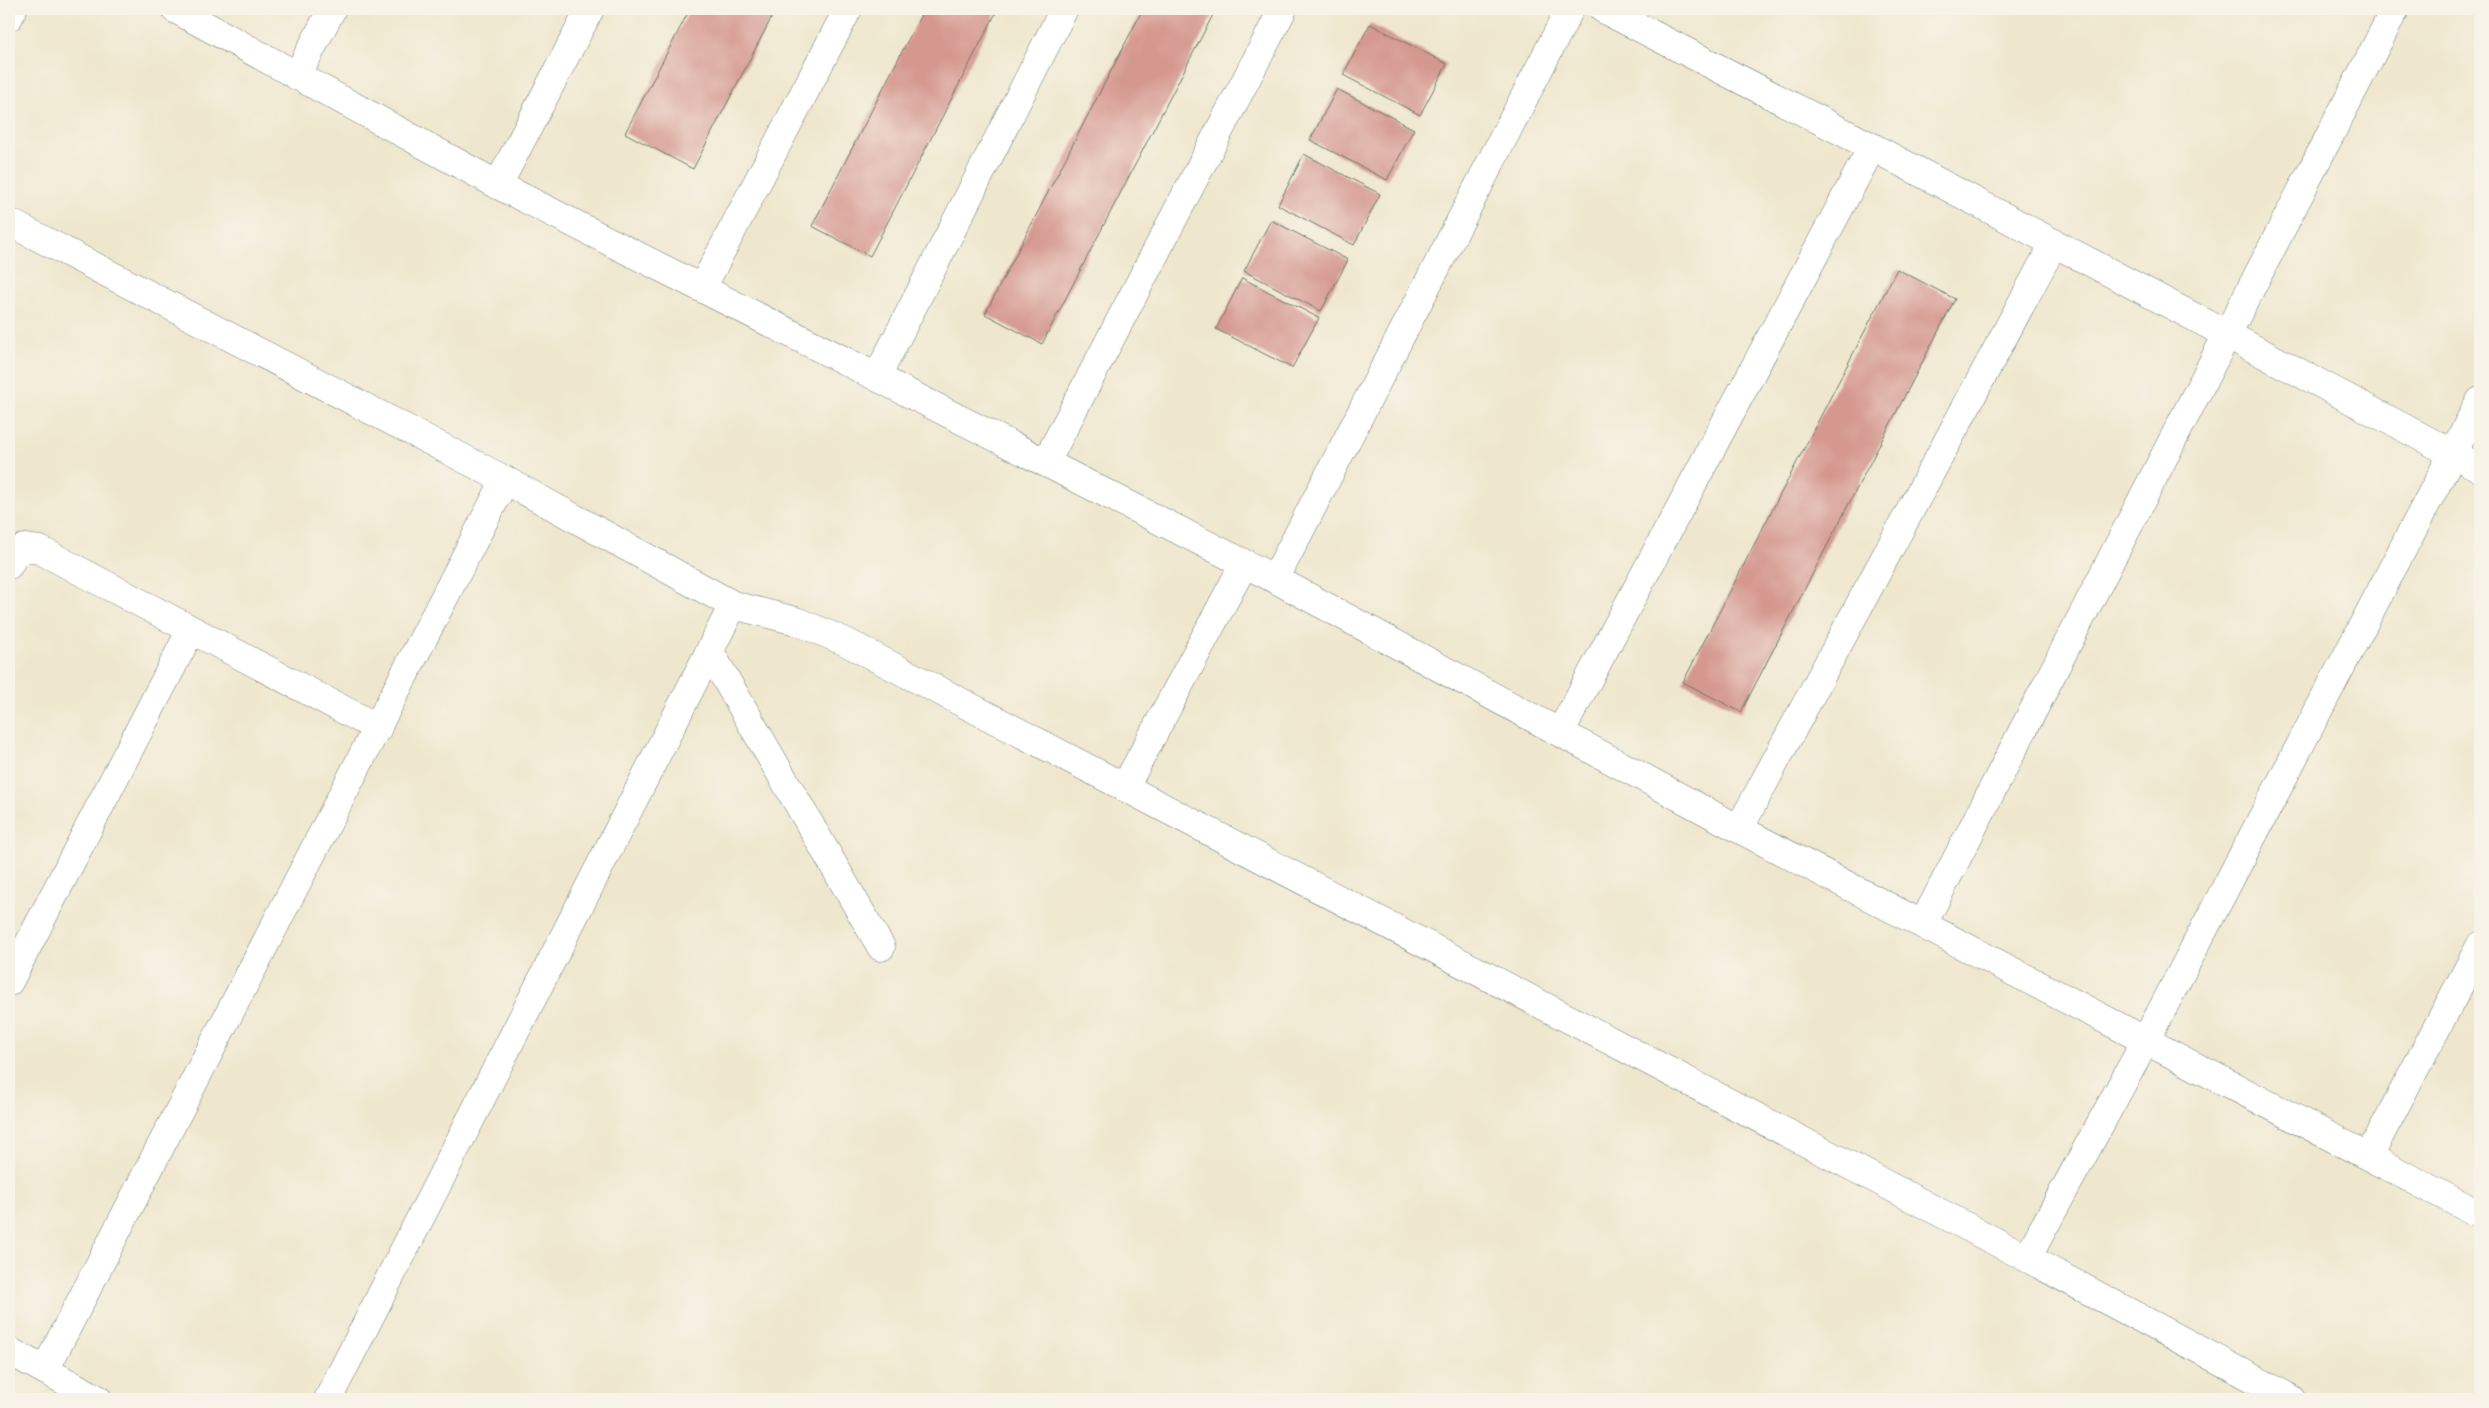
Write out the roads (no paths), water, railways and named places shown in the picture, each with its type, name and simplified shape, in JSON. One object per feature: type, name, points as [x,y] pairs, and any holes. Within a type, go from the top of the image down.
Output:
[{"type":"street","points":[[9,17],[13,9]]},
{"type":"street","points":[[175,9],[498,185],[1276,579],[1739,829],[2145,1042],[2473,1211]]},
{"type":"street","points":[[297,76],[332,9]]},
{"type":"street","points":[[498,185],[590,9]]},
{"type":"street","points":[[702,288],[848,9]]},
{"type":"street","points":[[878,377],[1064,9]]},
{"type":"street","points":[[1046,462],[1282,9]]},
{"type":"street","points":[[1276,579],[1570,9]]},
{"type":"street","points":[[1603,9],[1872,147],[2480,468]]},
{"type":"street","points":[[1923,924],[2395,9]]},
{"type":"street","points":[[1560,733],[1872,147]]},
{"type":"street","points":[[9,222],[505,480],[733,605],[796,621],[846,642],[2027,1258],[2292,1399]]},
{"type":"street","points":[[1739,829],[2054,243]]},
{"type":"street","points":[[2027,1258],[2145,1042],[2480,401]]},
{"type":"street","points":[[45,1370],[505,480]]},
{"type":"street","points":[[9,565],[13,557],[24,548],[40,550],[378,728]]},
{"type":"street","points":[[1124,788],[1244,564]]},
{"type":"street","points":[[328,1399],[733,605]]},
{"type":"street","points":[[9,982],[191,630]]},
{"type":"street","points":[[710,652],[881,947]]},
{"type":"street","points":[[2369,1156],[2480,946]]},
{"type":"street","points":[[9,1351],[98,1399]]}]
